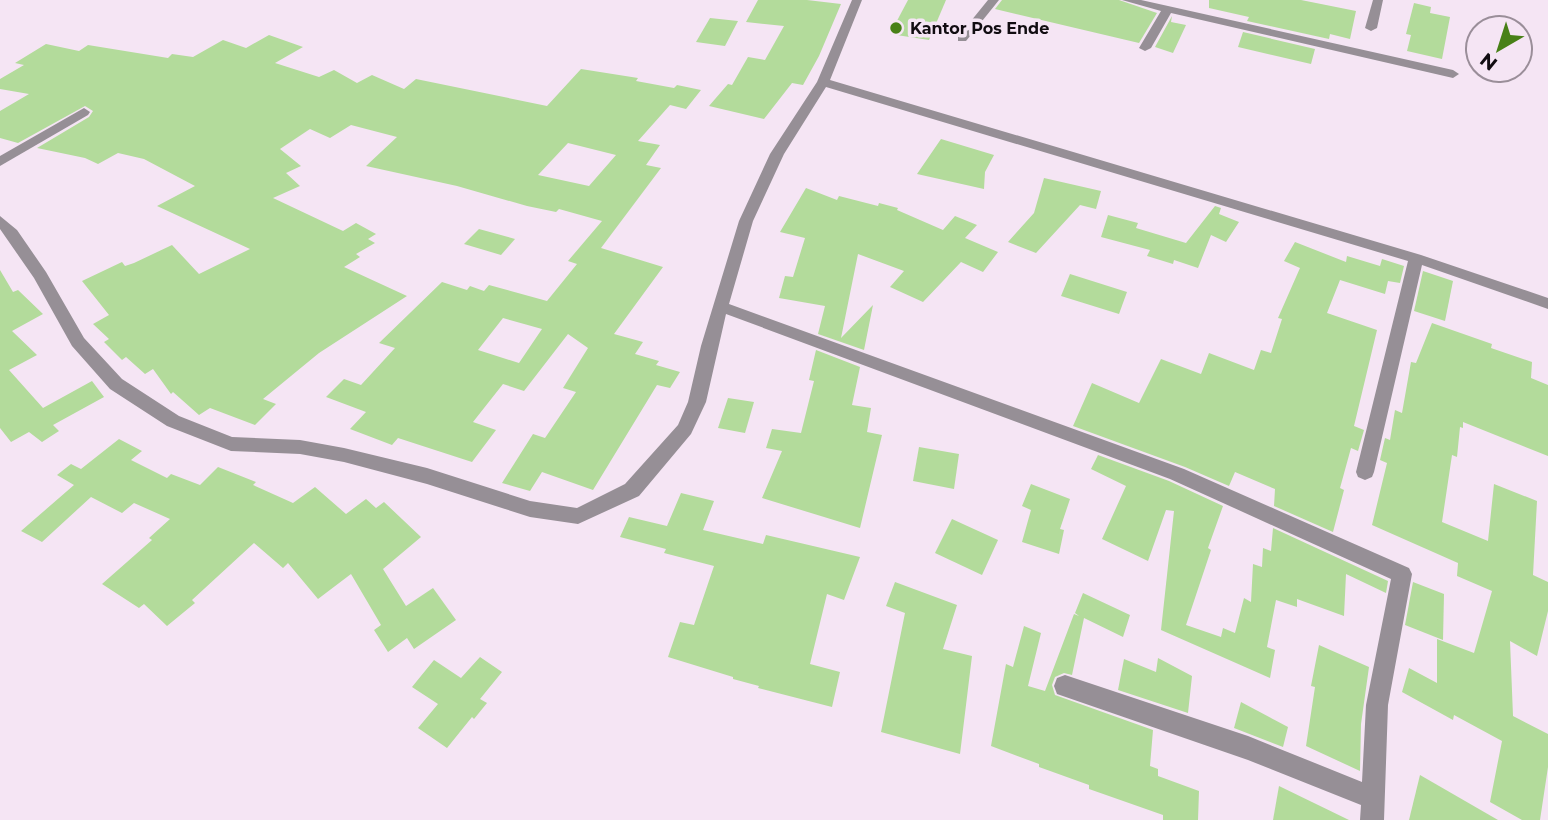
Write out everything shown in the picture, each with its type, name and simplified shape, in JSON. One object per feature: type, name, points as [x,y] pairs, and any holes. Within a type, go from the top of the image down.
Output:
[{"type":"street","points":[[0,222],[12,233],[41,276],[78,342],[116,384],[173,421],[231,444],[300,447],[344,455],[554,514],[578,516],[632,490],[685,429],[697,402],[720,306],[746,221],[777,154],[823,82],[857,0]]},
{"type":"street","points":[[962,39],[994,0]]},
{"type":"street","points":[[1126,0],[1452,74]]},
{"type":"street","points":[[1192,15],[1200,0]]},
{"type":"street","points":[[1371,28],[1378,0]]},
{"type":"street","points":[[1145,48],[1168,9]]},
{"type":"street","points":[[823,82],[1416,258],[1480,278],[1548,304]]},
{"type":"street","points":[[0,162],[84,111]]},
{"type":"street","points":[[1365,472],[1416,258]]},
{"type":"street","points":[[720,306],[1177,474],[1402,574],[1377,705],[1372,809],[1248,748],[1065,686]]},
{"type":"building","points":[[758,0],[807,0],[841,4],[819,56],[803,85],[792,83],[764,119],[709,106],[728,84],[732,85],[748,57],[765,60],[784,26],[746,22]]},
{"type":"building","points":[[908,0],[946,0],[929,40],[890,34]]},
{"type":"building","points":[[1002,0],[1119,0],[1157,13],[1139,43],[995,9]]},
{"type":"building","points":[[1209,0],[1301,0],[1356,11],[1350,39],[1330,34],[1329,39],[1247,21],[1249,17],[1209,8]]},
{"type":"building","points":[[1414,3],[1431,7],[1430,13],[1450,17],[1442,59],[1407,51],[1411,35],[1406,34]]},
{"type":"building","points":[[1172,16],[1171,22],[1186,25],[1173,53],[1155,47]]},
{"type":"building","points":[[710,18],[738,21],[725,46],[696,42]]},
{"type":"building","points":[[1243,32],[1315,49],[1311,64],[1238,47]]},
{"type":"building","points":[[269,35],[303,47],[275,63],[319,77],[334,70],[357,83],[372,75],[404,89],[416,79],[547,106],[581,69],[638,78],[636,81],[674,88],[677,85],[701,90],[686,109],[670,105],[638,141],[660,145],[646,165],[661,168],[601,248],[663,267],[614,334],[643,342],[635,354],[659,361],[656,365],[680,372],[670,388],[657,385],[593,490],[542,472],[530,491],[502,483],[533,434],[545,438],[576,392],[563,388],[588,348],[568,334],[524,391],[503,384],[473,422],[496,430],[472,462],[398,438],[392,445],[350,429],[366,412],[326,397],[344,379],[361,385],[395,348],[379,343],[442,282],[467,290],[470,286],[484,291],[489,285],[547,301],[577,264],[568,261],[602,221],[559,209],[556,212],[527,206],[457,186],[366,166],[397,137],[351,125],[330,138],[310,129],[280,149],[301,166],[286,173],[300,186],[273,198],[343,231],[356,223],[376,234],[368,239],[375,243],[356,254],[360,257],[344,267],[407,296],[319,353],[263,399],[276,404],[255,425],[210,408],[199,415],[173,392],[171,394],[153,369],[145,374],[126,357],[122,360],[104,342],[109,339],[93,324],[109,315],[82,281],[122,262],[125,266],[134,263],[172,245],[199,274],[250,249],[157,206],[195,186],[144,159],[118,153],[98,164],[85,158],[37,148],[89,117],[93,111],[85,106],[18,143],[0,138],[0,111],[29,94],[0,89],[0,79],[24,65],[15,63],[46,44],[79,51],[88,45],[168,58],[172,54],[193,57],[223,40],[246,48]],"holes":[[[568,143],[616,155],[589,186],[538,175]],[[503,318],[542,329],[519,363],[478,350]]]},
{"type":"building","points":[[941,139],[994,155],[985,172],[984,189],[917,174]]},
{"type":"building","points":[[1044,178],[1101,191],[1096,209],[1080,205],[1036,253],[1008,242],[1034,213]]},
{"type":"building","points":[[806,188],[837,200],[839,196],[898,208],[897,210],[943,230],[955,216],[977,225],[965,238],[998,252],[983,272],[961,262],[923,302],[890,287],[904,271],[858,254],[841,338],[873,305],[864,350],[818,334],[825,306],[779,298],[785,276],[793,277],[805,238],[780,232]]},
{"type":"building","points":[[1215,206],[1221,208],[1219,214],[1239,222],[1226,242],[1211,235],[1198,268],[1174,260],[1173,264],[1147,256],[1150,250],[1101,237],[1108,215],[1138,223],[1136,228],[1186,243]]},
{"type":"building","points":[[479,229],[515,239],[501,255],[464,244]]},
{"type":"building","points":[[1295,242],[1346,262],[1347,256],[1380,266],[1382,259],[1404,266],[1400,283],[1388,281],[1385,294],[1340,280],[1327,313],[1377,330],[1354,426],[1364,430],[1358,451],[1351,448],[1340,488],[1344,490],[1333,532],[1274,506],[1275,489],[1235,472],[1229,486],[1073,426],[1092,383],[1139,403],[1161,359],[1201,374],[1209,353],[1254,370],[1261,350],[1271,353],[1282,319],[1278,318],[1300,268],[1284,261]]},
{"type":"building","points":[[0,270],[13,292],[18,290],[43,314],[12,331],[37,355],[9,370],[43,408],[92,381],[104,397],[53,425],[59,431],[42,442],[29,432],[11,442],[0,428]]},
{"type":"building","points":[[1423,271],[1453,281],[1445,321],[1414,311]]},
{"type":"building","points":[[1070,274],[1127,292],[1119,314],[1061,296]]},
{"type":"building","points":[[1432,323],[1492,344],[1491,348],[1532,362],[1531,378],[1548,385],[1548,456],[1463,422],[1463,428],[1460,427],[1457,457],[1452,455],[1442,522],[1488,541],[1494,484],[1537,501],[1533,575],[1548,582],[1548,611],[1537,656],[1510,641],[1513,716],[1548,734],[1548,767],[1540,820],[1522,820],[1490,802],[1502,741],[1454,715],[1453,720],[1402,692],[1409,668],[1437,683],[1437,639],[1474,653],[1492,591],[1457,576],[1458,563],[1372,525],[1387,463],[1380,460],[1385,438],[1390,440],[1395,410],[1402,413],[1411,362],[1416,363]]},
{"type":"building","points":[[816,350],[860,367],[852,405],[871,408],[867,432],[882,435],[860,528],[762,498],[782,451],[766,448],[772,429],[801,433],[814,381],[809,380]]},
{"type":"building","points":[[728,398],[754,402],[745,433],[718,428]]},
{"type":"building","points":[[119,439],[142,451],[131,460],[167,478],[171,474],[200,485],[218,467],[256,482],[253,485],[293,503],[315,487],[346,514],[366,499],[376,508],[384,502],[421,537],[383,569],[406,606],[433,588],[456,620],[414,649],[407,638],[388,652],[374,630],[381,625],[351,574],[318,599],[288,563],[283,568],[254,543],[192,600],[195,603],[167,626],[144,604],[139,608],[102,584],[152,540],[149,538],[170,519],[134,503],[122,513],[91,497],[42,542],[21,531],[74,485],[57,475],[71,464],[81,469]]},
{"type":"building","points":[[919,447],[959,454],[954,489],[913,481]]},
{"type":"building","points":[[1098,455],[1169,481],[1223,506],[1186,625],[1221,637],[1223,628],[1235,633],[1244,598],[1251,602],[1253,564],[1262,567],[1263,548],[1271,551],[1273,528],[1388,581],[1386,593],[1346,574],[1344,616],[1297,599],[1297,607],[1276,600],[1267,647],[1275,650],[1270,678],[1161,630],[1174,511],[1166,510],[1148,561],[1102,539],[1126,486],[1091,469]]},
{"type":"building","points":[[1031,484],[1070,499],[1060,529],[1064,530],[1059,554],[1022,542],[1031,510],[1022,506]]},
{"type":"building","points":[[681,493],[714,501],[703,530],[763,544],[766,535],[860,557],[844,600],[827,594],[810,664],[840,672],[832,707],[758,688],[759,686],[733,677],[668,657],[680,622],[694,625],[714,566],[664,553],[666,549],[620,537],[629,517],[667,526]]},
{"type":"building","points":[[952,519],[998,540],[982,575],[935,553]]},
{"type":"building","points":[[895,582],[957,605],[943,649],[972,656],[960,754],[881,732],[905,613],[886,606]]},
{"type":"building","points":[[1413,582],[1444,594],[1443,640],[1405,625]]},
{"type":"building","points":[[1083,593],[1130,615],[1123,637],[1084,618],[1072,675],[1064,673],[1055,677],[1052,685],[1055,695],[1153,730],[1150,766],[1158,769],[1158,776],[1199,791],[1198,820],[1163,820],[1163,815],[1089,789],[1089,785],[991,746],[1006,664],[1013,667],[1024,626],[1041,633],[1028,686],[1045,691],[1074,614],[1079,616],[1075,613]]},
{"type":"building","points":[[1319,645],[1369,667],[1361,724],[1360,771],[1306,746],[1315,687],[1311,686]]},
{"type":"building","points":[[480,657],[502,672],[480,699],[487,703],[447,748],[418,728],[438,704],[412,687],[434,660],[461,678]]},
{"type":"building","points":[[1158,658],[1192,676],[1188,713],[1118,690],[1124,659],[1156,672]]},
{"type":"building","points":[[1241,702],[1288,727],[1283,747],[1234,728]]},
{"type":"building","points":[[1420,775],[1498,820],[1409,820]]},
{"type":"building","points":[[1279,786],[1349,820],[1273,820]]},
{"type":"place","name":"Kantor Pos Ende","points":[[896,28]]}]
